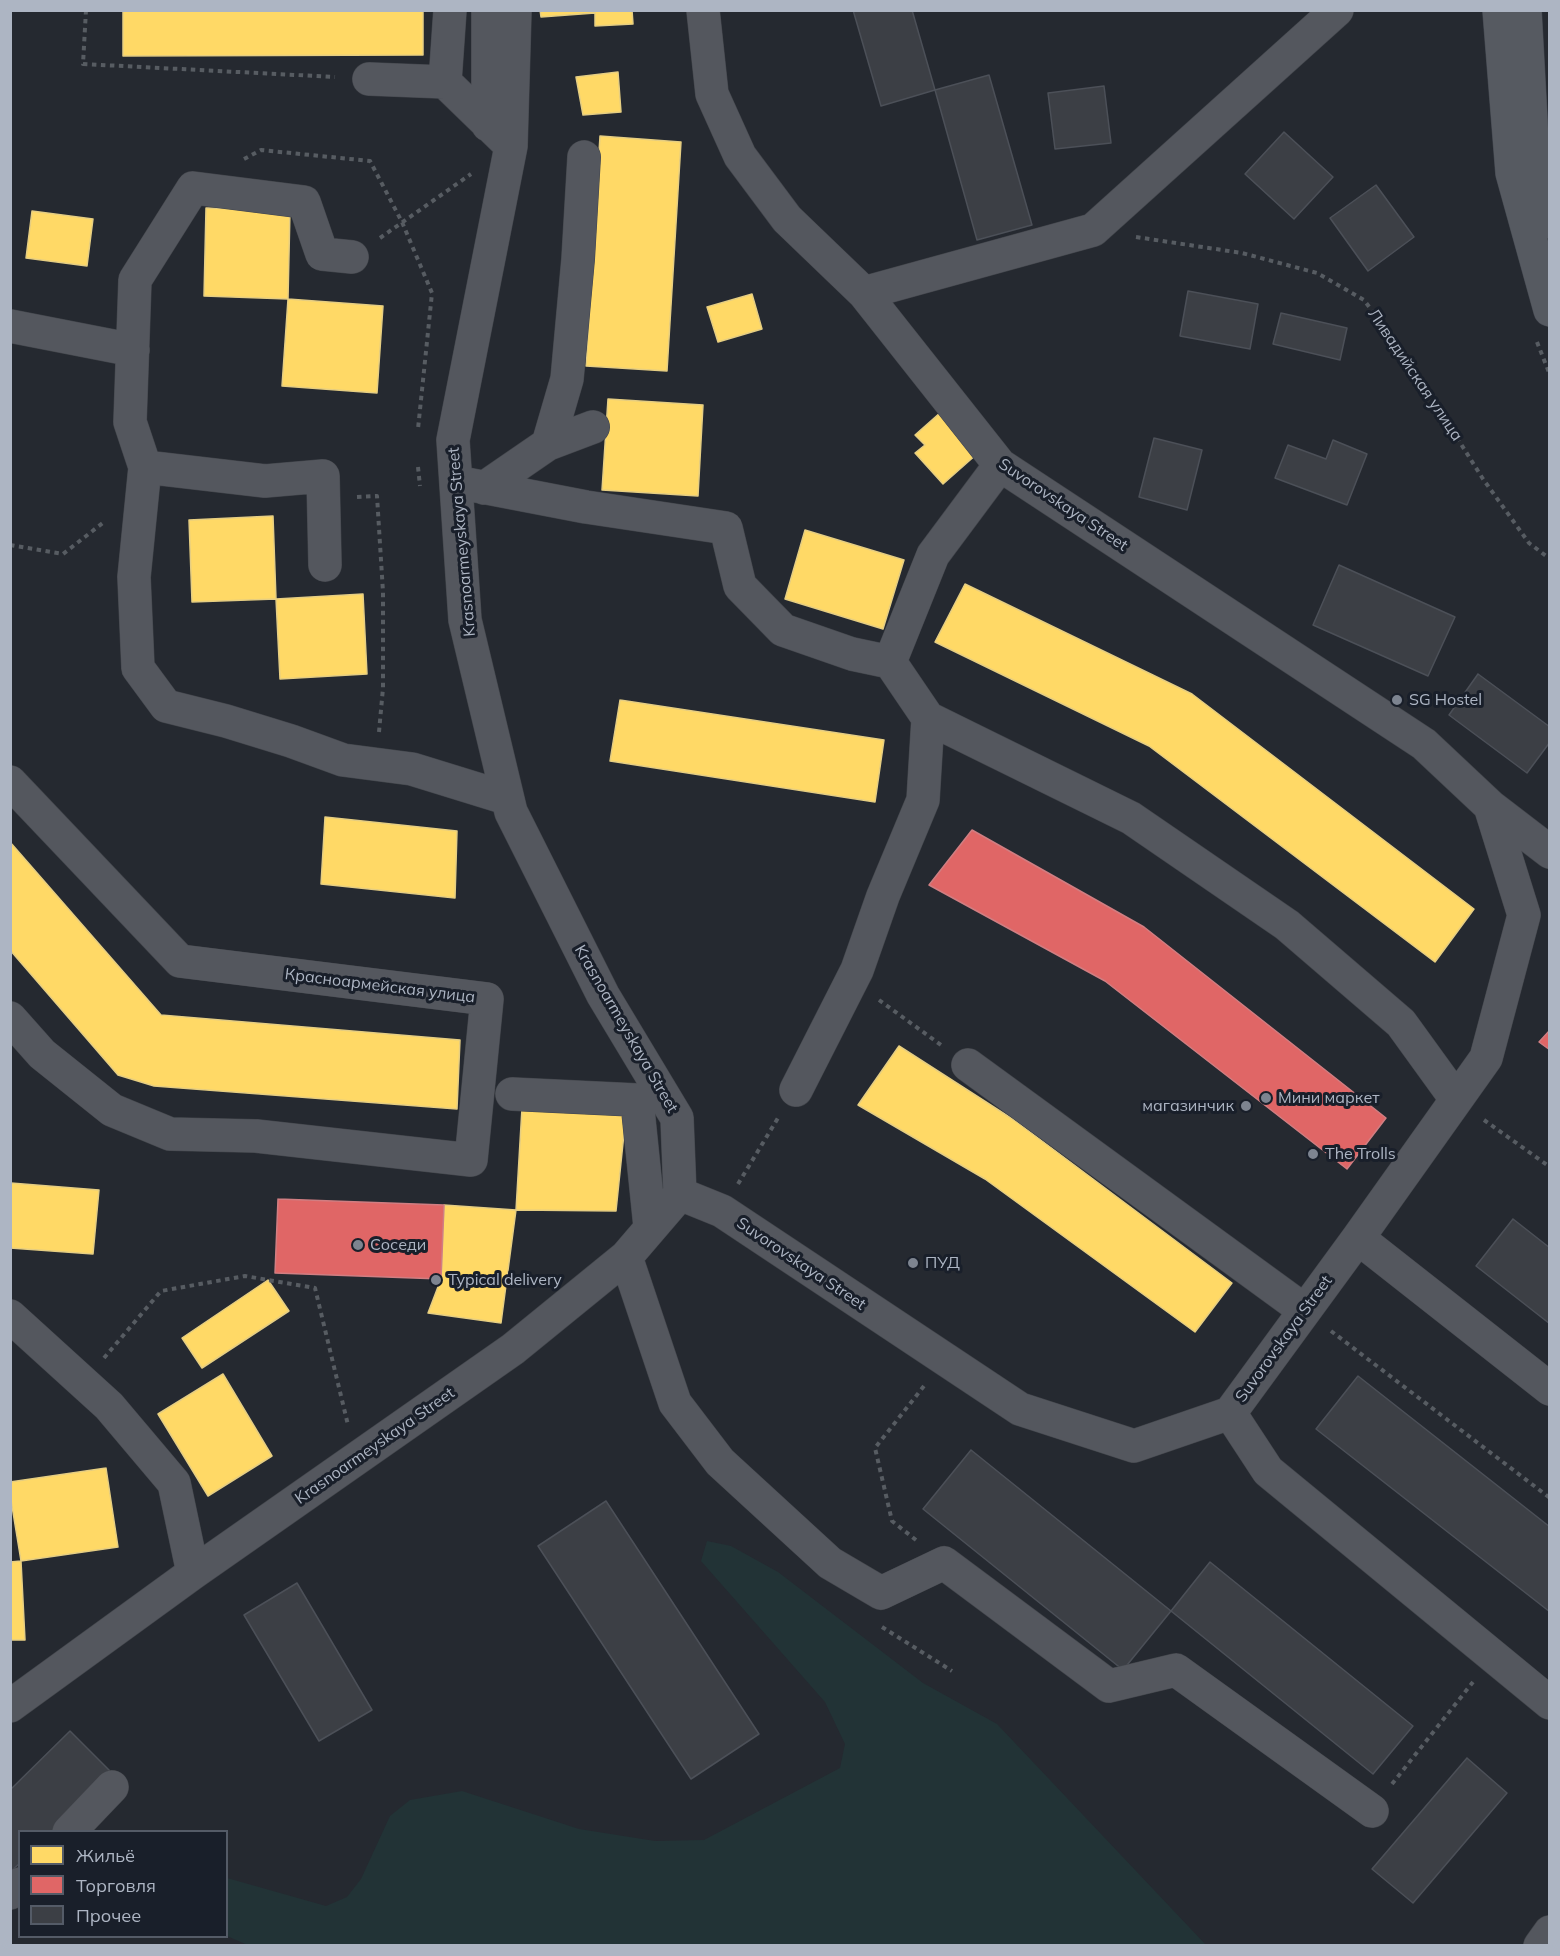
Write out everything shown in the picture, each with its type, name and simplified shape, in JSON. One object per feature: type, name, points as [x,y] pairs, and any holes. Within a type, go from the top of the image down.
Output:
[{"type":"main road","points":[[1499,10],[1512,173],[1550,310]]},
{"type":"main road","points":[[1525,10],[1533,156],[1550,222]]},
{"type":"street","points":[[445,82],[450,10]]},
{"type":"street","points":[[488,10],[499,135]]},
{"type":"street","name":"Krasnoarmeyskaya Street","points":[[10,1706],[193,1573],[513,1349],[626,1257],[680,1194],[677,1118],[603,995],[510,812],[465,620],[470,485],[453,441],[499,135],[515,10]]},
{"type":"street","name":"Suvorovskaya Street","points":[[703,10],[712,94],[740,156],[787,219],[864,293],[1000,465],[1424,744],[1490,806],[1550,852]]},
{"type":"street","points":[[864,293],[1094,230],[1337,10]]},
{"type":"street","points":[[369,79],[445,82],[499,135]]},
{"type":"street","points":[[548,444],[567,379],[578,259],[584,157]]},
{"type":"street","points":[[352,257],[322,255],[304,202],[194,188],[135,280],[130,422],[143,479],[134,577],[138,668],[166,706],[237,724],[343,760],[412,769],[506,798]]},
{"type":"street","points":[[10,326],[133,350]]},
{"type":"street","points":[[470,485],[548,444],[593,427]]},
{"type":"street","points":[[890,662],[933,555],[1000,465]]},
{"type":"street","points":[[143,479],[265,481],[322,476],[325,565]]},
{"type":"street","points":[[470,485],[586,507],[726,528],[740,586],[783,630],[852,654],[890,662],[928,718],[1131,818],[1287,925],[1401,1023],[1456,1099]]},
{"type":"street","points":[[796,1089],[852,980],[923,800],[928,718]]},
{"type":"street","name":"Красноармейская улица","points":[[10,782],[180,961],[487,999],[471,1160],[256,1136],[170,1134],[112,1110],[42,1054],[10,1018]]},
{"type":"street","name":"Suvorovskaya Street","points":[[680,1194],[722,1211],[1020,1409],[1134,1446],[1230,1413],[1486,1058],[1524,915],[1490,806]]},
{"type":"street","points":[[968,1065],[1304,1310]]},
{"type":"street","points":[[512,1094],[637,1100],[650,1227]]},
{"type":"street","points":[[1358,1238],[1550,1389]]},
{"type":"street","points":[[626,1257],[675,1402],[720,1462],[830,1563],[881,1593],[944,1563],[1109,1686],[1176,1670],[1372,1811]]},
{"type":"street","points":[[10,1316],[109,1406],[174,1483],[193,1573]]},
{"type":"street","points":[[1230,1413],[1268,1471],[1550,1703]]},
{"type":"street","points":[[71,1830],[112,1787]]},
{"type":"street","points":[[1539,1946],[1550,1932]]},
{"type":"path","points":[[86,10],[83,64],[369,79]]},
{"type":"path","points":[[242,194],[244,158],[261,150],[370,161],[402,222],[432,293],[418,430]]},
{"type":"path","points":[[352,257],[478,168]]},
{"type":"path","name":"Ливадийская улица","points":[[1094,230],[1242,253],[1317,273],[1364,300],[1403,352],[1522,534],[1529,543],[1550,559]]},
{"type":"path","points":[[418,460],[418,480],[421,490]]},
{"type":"path","points":[[10,544],[63,554],[143,479]]},
{"type":"path","points":[[323,498],[377,496],[383,604],[383,687],[377,764]]},
{"type":"path","points":[[852,980],[968,1065]]},
{"type":"path","points":[[722,1211],[796,1089]]},
{"type":"path","points":[[1456,1099],[1550,1167]]},
{"type":"path","points":[[93,1391],[93,1371],[161,1291],[245,1276],[315,1288],[356,1459]]},
{"type":"path","points":[[1304,1310],[1550,1498]]},
{"type":"path","points":[[944,1563],[892,1521],[875,1448],[945,1360]]},
{"type":"path","points":[[1372,1811],[1492,1657]]},
{"type":"shaded area","points":[[707,1541],[731,1546],[778,1572],[923,1683],[997,1724],[1206,1945],[250,1946],[228,1936],[228,1878],[326,1906],[347,1897],[361,1879],[390,1816],[410,1800],[462,1791],[579,1829],[655,1841],[704,1840],[840,1768],[845,1744],[825,1702],[701,1561]]},
{"type":"building: Жильё","points":[[123,10],[423,10],[423,55],[123,56]]},
{"type":"building: Жильё","points":[[540,10],[632,10],[633,24],[595,26],[595,13],[541,17]]},
{"type":"building: Жильё","points":[[618,72],[621,112],[583,115],[576,77]]},
{"type":"building: Жильё","points":[[600,136],[681,142],[667,371],[586,366]]},
{"type":"building: Жильё","points":[[206,208],[290,210],[288,299],[204,296]]},
{"type":"building: Жильё","points":[[32,211],[93,219],[87,266],[26,258]]},
{"type":"building: Жильё","points":[[752,294],[762,329],[718,342],[707,307]]},
{"type":"building: Жильё","points":[[288,299],[383,306],[377,393],[282,386]]},
{"type":"building: Жильё","points":[[608,399],[703,405],[698,496],[602,490]]},
{"type":"building: Жильё","points":[[941,412],[978,453],[943,484],[915,453],[925,445],[915,435]]},
{"type":"building: Жильё","points":[[273,516],[276,599],[192,602],[189,520]]},
{"type":"building: Жильё","points":[[805,530],[904,560],[883,629],[785,599]]},
{"type":"building: Жильё","points":[[965,584],[1192,694],[1474,909],[1435,962],[1149,746],[935,642]]},
{"type":"building: Жильё","points":[[363,594],[367,674],[280,679],[276,599]]},
{"type":"building: Жильё","points":[[620,700],[884,740],[875,802],[610,761]]},
{"type":"building: Жильё","points":[[325,817],[457,831],[455,898],[321,884]]},
{"type":"building: Жильё","points":[[10,842],[161,1015],[460,1040],[457,1109],[154,1086],[118,1075],[10,950]]},
{"type":"building: Жильё","points":[[899,1046],[1014,1120],[1232,1283],[1195,1332],[985,1179],[858,1105]]},
{"type":"building: Жильё","points":[[522,1108],[626,1114],[616,1211],[516,1210]]},
{"type":"building: Жильё","points":[[11,1183],[99,1190],[93,1254],[10,1248]]},
{"type":"building: Жильё","points":[[444,1205],[516,1210],[501,1323],[428,1313],[441,1279]]},
{"type":"building: Жильё","points":[[268,1280],[289,1311],[202,1368],[182,1338]]},
{"type":"building: Жильё","points":[[223,1374],[272,1456],[208,1496],[158,1414]]},
{"type":"building: Жильё","points":[[106,1468],[118,1547],[21,1561],[10,1482]]},
{"type":"building: Жильё","points":[[21,1561],[25,1640],[10,1640],[10,1562]]},
{"type":"building: Торговля","points":[[972,830],[1144,927],[1386,1118],[1347,1169],[1105,981],[929,885]]},
{"type":"building: Торговля","points":[[1550,1030],[1550,1050],[1539,1042]]},
{"type":"building: Торговля","points":[[278,1199],[444,1205],[441,1279],[275,1273]]},
{"type":"building: Прочее","points":[[853,10],[912,10],[935,90],[881,106]]},
{"type":"building: Прочее","points":[[989,75],[1032,225],[977,240],[935,90]]},
{"type":"building: Прочее","points":[[1104,86],[1111,143],[1055,149],[1048,93]]},
{"type":"building: Прочее","points":[[1284,132],[1333,177],[1294,219],[1245,174]]},
{"type":"building: Прочее","points":[[1376,185],[1414,237],[1368,271],[1330,218]]},
{"type":"building: Прочее","points":[[1188,291],[1258,304],[1250,349],[1180,336]]},
{"type":"building: Прочее","points":[[1281,313],[1347,328],[1340,360],[1273,344]]},
{"type":"building: Прочее","points":[[1154,438],[1202,450],[1187,510],[1139,497]]},
{"type":"building: Прочее","points":[[1333,440],[1367,454],[1347,505],[1275,478],[1288,445],[1326,459]]},
{"type":"building: Прочее","points":[[1339,565],[1455,617],[1428,676],[1313,625]]},
{"type":"building: Прочее","points":[[1478,674],[1550,727],[1550,742],[1527,773],[1449,715]]},
{"type":"building: Прочее","points":[[1513,1219],[1550,1248],[1550,1324],[1476,1266]]},
{"type":"building: Прочее","points":[[1358,1376],[1550,1527],[1550,1612],[1316,1429]]},
{"type":"building: Прочее","points":[[971,1450],[1171,1611],[1123,1670],[923,1509]]},
{"type":"building: Прочее","points":[[606,1501],[759,1734],[691,1779],[538,1546]]},
{"type":"building: Прочее","points":[[1210,1562],[1413,1726],[1373,1774],[1171,1611]]},
{"type":"building: Прочее","points":[[297,1583],[372,1710],[319,1741],[244,1615]]},
{"type":"building: Прочее","points":[[70,1731],[112,1773],[53,1830],[18,1830],[18,1865],[10,1872],[10,1790]]},
{"type":"building: Прочее","points":[[1467,1758],[1507,1793],[1413,1903],[1372,1869]]},
{"type":"place","name":"SG Hostel","points":[[1397,700]]},
{"type":"place","name":"Мини маркет","points":[[1266,1098]]},
{"type":"place","name":"магазинчик","points":[[1246,1106]]},
{"type":"place","name":"The Trolls","points":[[1313,1154]]},
{"type":"place","name":"Соседи","points":[[358,1245]]},
{"type":"place","name":"ПУД","points":[[913,1263]]},
{"type":"place","name":"Typical delivery","points":[[436,1280]]}]
